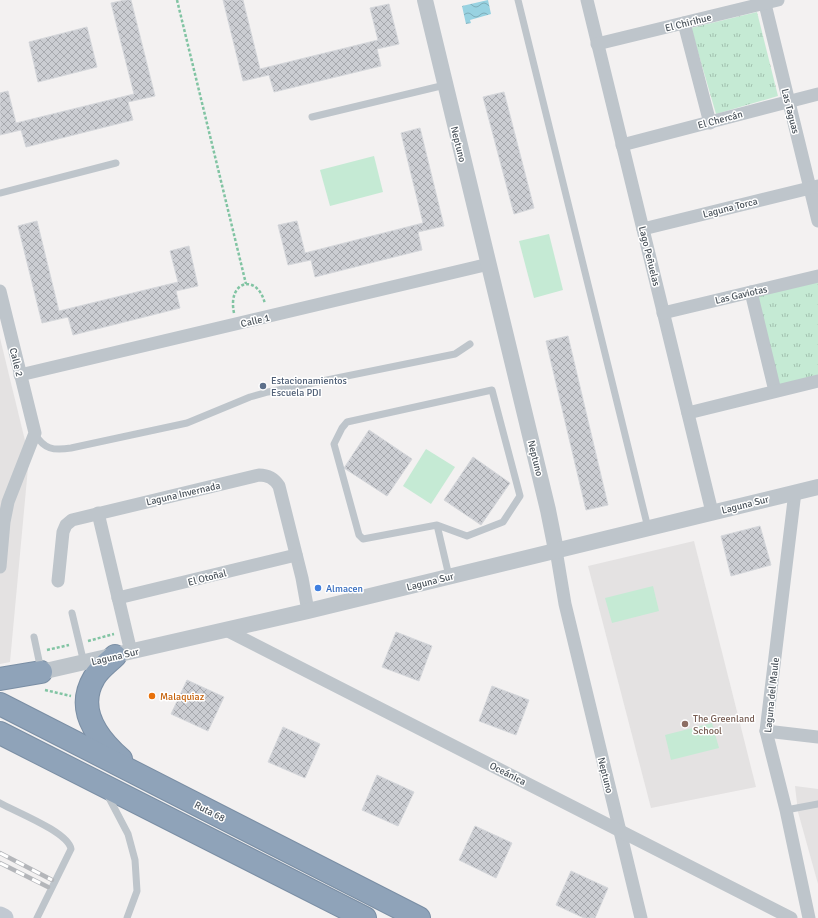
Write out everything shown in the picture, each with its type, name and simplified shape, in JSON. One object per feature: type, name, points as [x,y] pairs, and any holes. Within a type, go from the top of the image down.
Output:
[{"type":"highway","points":[[123,654],[93,681],[88,695],[88,711],[91,722],[99,737],[118,756],[144,778]]},
{"type":"highway","points":[[0,679],[39,662]]},
{"type":"highway","name":"Ruta 68","points":[[0,704],[419,918]]},
{"type":"highway","points":[[0,733],[365,918]]},
{"type":"main road","points":[[0,916],[4,918]]},
{"type":"street","name":"Neptuno","points":[[424,0],[548,510],[565,604],[641,918]]},
{"type":"street","name":"Lago Peñuelas","points":[[587,0],[712,512]]},
{"type":"street","name":"El Chirihue","points":[[598,44],[764,2],[778,0]]},
{"type":"street","name":"Las Taguas","points":[[764,2],[788,101],[814,187],[818,221]]},
{"type":"street","points":[[684,23],[710,123]]},
{"type":"street","name":"El Chercán","points":[[622,144],[710,123],[818,94]]},
{"type":"street","name":"Laguna Torca","points":[[643,229],[814,187]]},
{"type":"street","name":"Calle 1","points":[[20,375],[489,264]]},
{"type":"street","name":"Las Gaviotas","points":[[663,313],[818,276]]},
{"type":"street","name":"Calle 2","points":[[0,291],[35,433]]},
{"type":"street","points":[[751,292],[775,391]]},
{"type":"street","points":[[688,412],[818,381]]},
{"type":"street","points":[[0,567],[4,522],[8,502],[35,433]]},
{"type":"street","name":"Laguna Invernada","points":[[98,513],[259,475],[265,475],[276,481],[279,486],[308,611]]},
{"type":"street","name":"Laguna Sur","points":[[39,662],[84,663],[308,611],[818,487]]},
{"type":"street","name":"Laguna del Maule","points":[[795,492],[766,731],[786,810],[809,918]]},
{"type":"street","points":[[58,581],[63,532],[66,524],[72,520],[98,513],[125,631],[123,654]]},
{"type":"street","name":"El Otoñal","points":[[118,598],[296,555]]},
{"type":"street","name":"Oceánica","points":[[226,630],[790,918]]},
{"type":"street","points":[[766,731],[818,737]]},
{"type":"lane","points":[[518,0],[648,528]]},
{"type":"lane","points":[[312,117],[445,85]]},
{"type":"lane","points":[[0,193],[116,163]]},
{"type":"lane","points":[[35,433],[41,444],[46,447],[58,449],[78,446],[187,423],[250,397],[268,392],[455,354],[470,344]]},
{"type":"lane","points":[[492,390],[520,496],[503,522],[467,536],[437,525],[363,539],[359,535],[334,444],[336,438],[347,422],[492,390]]},
{"type":"lane","points":[[437,525],[449,576]]},
{"type":"lane","points":[[72,613],[84,663]]},
{"type":"lane","points":[[34,637],[39,662]]},
{"type":"lane","points":[[103,785],[128,834],[136,860],[137,891],[127,918]]},
{"type":"lane","points":[[0,803],[59,834],[70,844],[70,849],[38,918]]},
{"type":"lane","points":[[786,810],[818,804]]},
{"type":"path","points":[[177,0],[246,284]]},
{"type":"path","points":[[236,324],[232,299],[236,289],[246,284],[252,285],[261,290],[268,316]]},
{"type":"path","points":[[39,662],[79,642],[125,631]]},
{"type":"shaded area","points":[[0,338],[29,457],[10,662],[0,664]]},
{"type":"shaded area","name":"The Greenland School","points":[[694,541],[756,787],[651,808],[588,566]]},
{"type":"shaded area","points":[[795,786],[818,789],[818,884],[798,812]]},
{"type":"green space","points":[[757,12],[778,96],[716,114],[691,28]]},
{"type":"green space","points":[[374,156],[383,192],[330,206],[320,170]]},
{"type":"green space","points":[[549,234],[563,290],[534,298],[519,241]]},
{"type":"green space","points":[[818,281],[818,378],[780,387],[757,296]]},
{"type":"green space","points":[[426,449],[455,467],[431,504],[403,486]]},
{"type":"green space","points":[[653,586],[659,611],[612,623],[605,598]]},
{"type":"green space","points":[[712,723],[719,748],[671,760],[665,735]]},
{"type":"water","points":[[488,0],[491,14],[470,20],[471,23],[466,24],[462,6]]},
{"type":"building","points":[[131,0],[155,96],[128,102],[133,120],[26,147],[21,130],[0,135],[0,93],[8,91],[16,123],[134,94],[111,3]]},
{"type":"building","points":[[223,0],[243,0],[260,69],[378,40],[370,8],[389,4],[399,44],[377,49],[381,66],[274,92],[269,75],[243,81]]},
{"type":"building","points":[[87,27],[97,67],[38,82],[29,42]]},
{"type":"building","points":[[504,92],[534,208],[514,214],[483,97]]},
{"type":"building","points":[[420,128],[444,226],[418,232],[422,250],[315,277],[311,260],[288,265],[278,225],[297,221],[305,253],[423,223],[401,133]]},
{"type":"building","points":[[37,221],[59,311],[178,282],[170,251],[189,246],[198,286],[176,291],[180,308],[73,335],[68,317],[42,323],[18,226]]},
{"type":"building","points":[[568,336],[608,505],[586,510],[546,341]]},
{"type":"building","points":[[369,430],[412,459],[387,496],[344,468]]},
{"type":"building","points":[[473,457],[510,483],[481,525],[444,500]]},
{"type":"building","points":[[760,526],[771,565],[731,576],[721,536]]},
{"type":"building","points":[[396,632],[432,646],[419,681],[382,667]]},
{"type":"building","points":[[187,680],[224,697],[208,731],[171,714]]},
{"type":"building","points":[[492,686],[529,700],[516,735],[479,721]]},
{"type":"building","points":[[283,727],[320,744],[305,778],[268,762]]},
{"type":"building","points":[[377,775],[414,792],[398,826],[362,810]]},
{"type":"building","points":[[475,826],[512,843],[496,878],[459,860]]},
{"type":"building","points":[[571,871],[608,888],[595,918],[584,918],[556,905]]},
{"type":"railway","points":[[0,853],[52,880]]},
{"type":"railway","points":[[0,863],[48,887]]},
{"type":"place","name":"Estacionamientos Escuela PDI","points":[[263,386]]},
{"type":"place","name":"Almacen","points":[[318,588]]},
{"type":"place","name":"Malaquiaz","points":[[152,696]]},
{"type":"place","name":"The Greenland School","points":[[685,724]]}]
